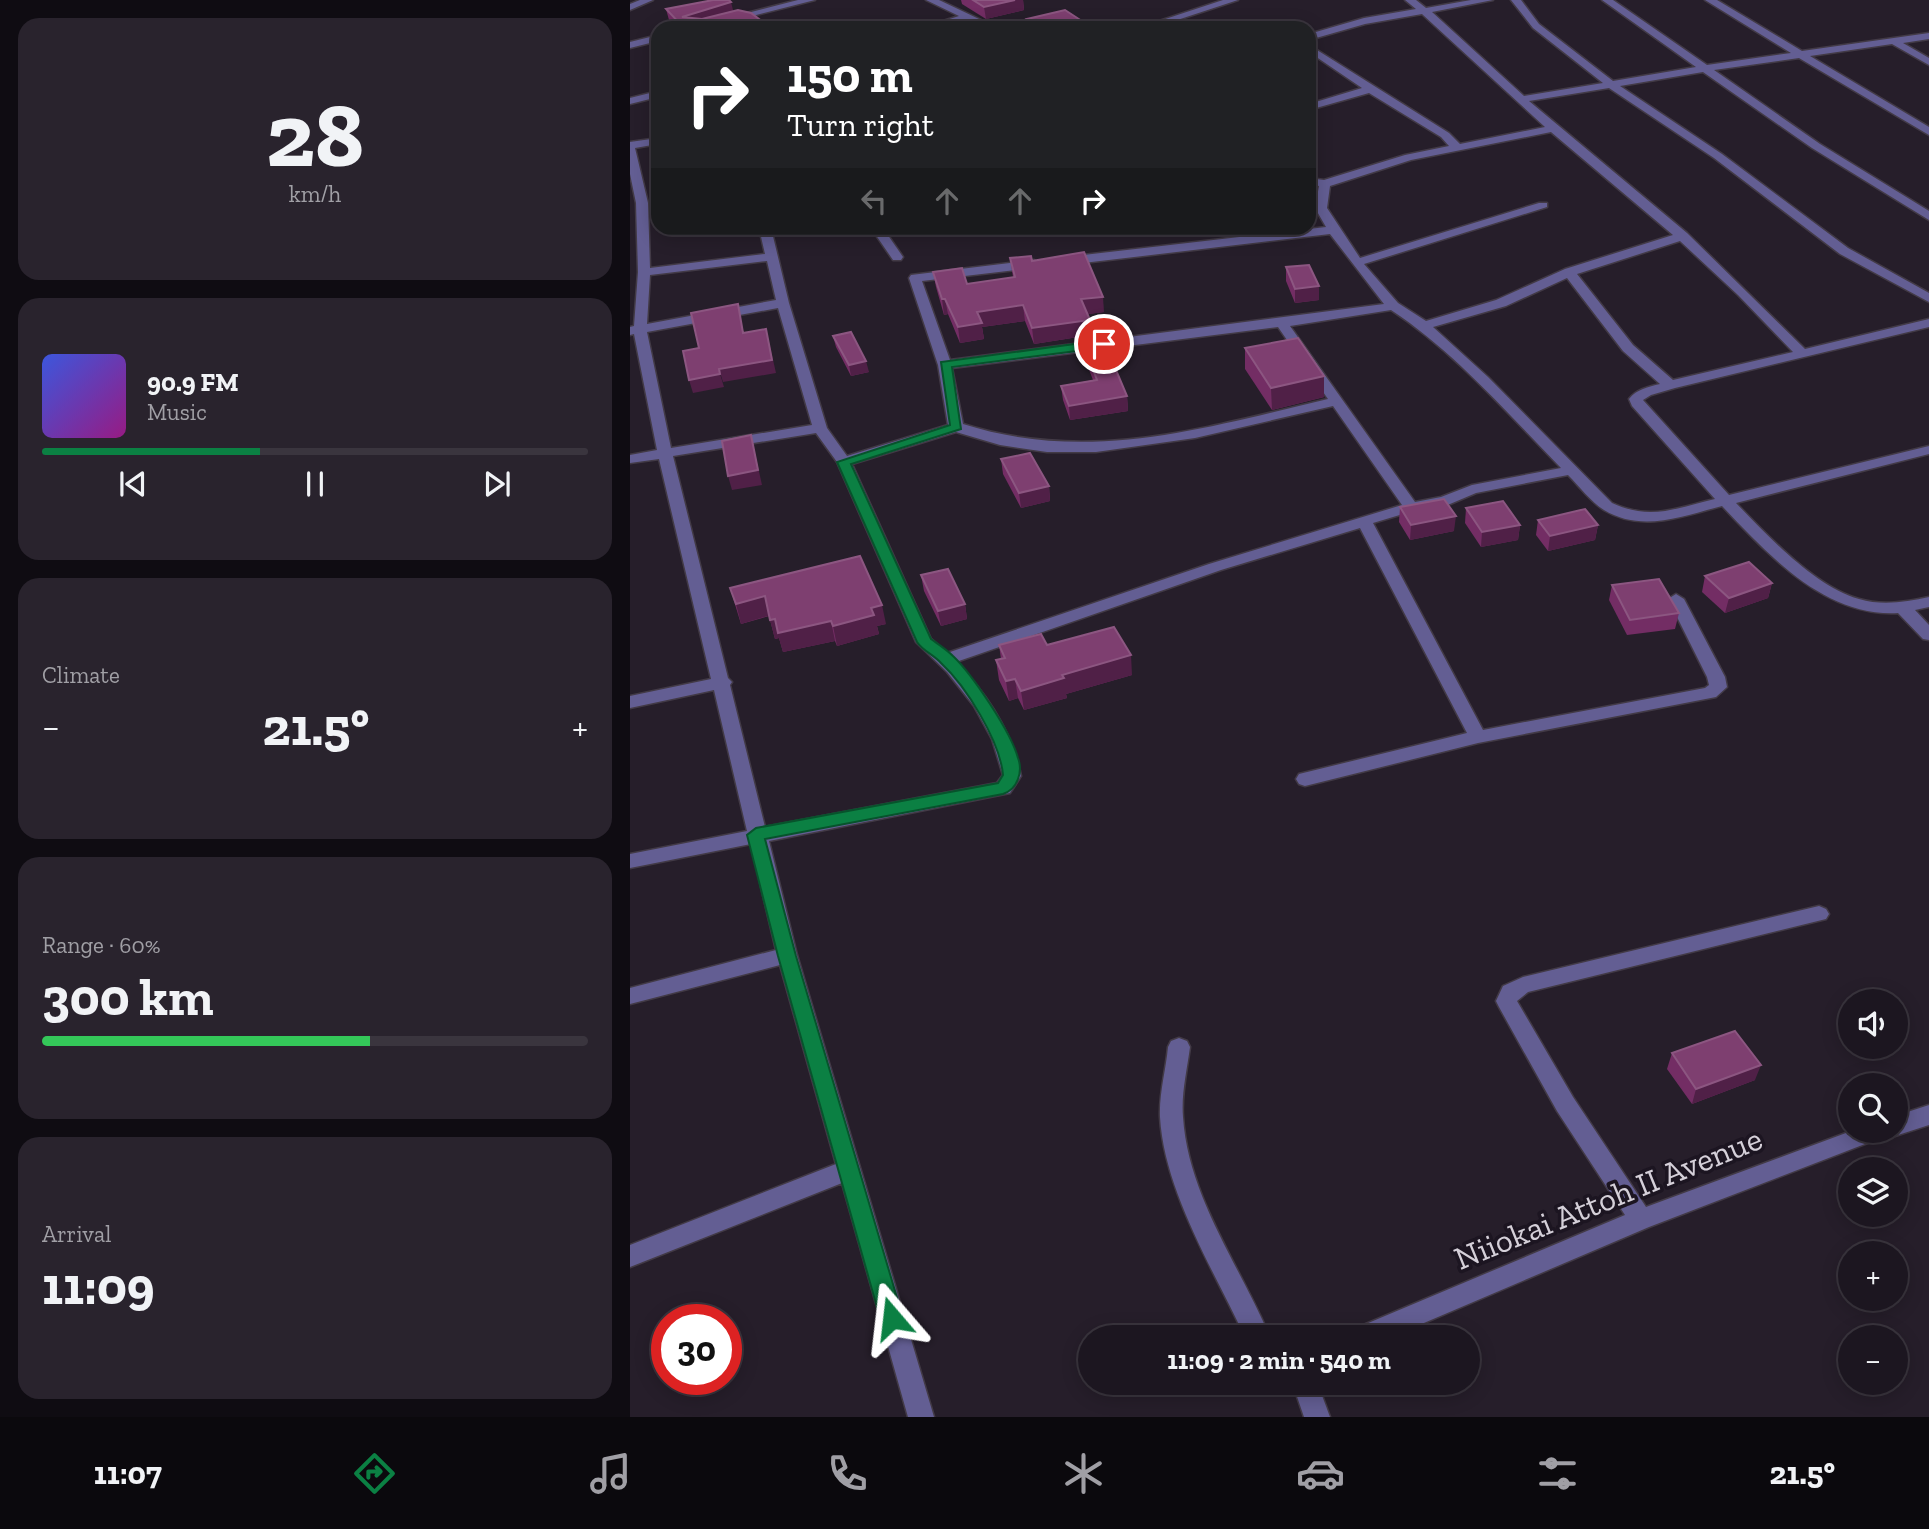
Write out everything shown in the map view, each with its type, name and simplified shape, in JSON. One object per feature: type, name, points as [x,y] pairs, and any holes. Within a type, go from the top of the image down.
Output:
[{"type":"street","points":[[630,7],[648,0]]},
{"type":"street","points":[[722,21],[810,0]]},
{"type":"street","points":[[931,0],[977,21]]},
{"type":"street","points":[[1166,21],[1233,0]]},
{"type":"street","points":[[1410,0],[1554,128],[1683,236],[1764,311],[1802,355]]},
{"type":"street","points":[[1316,35],[1423,9],[1488,0]]},
{"type":"street","points":[[1516,0],[1536,26],[1611,84],[1718,156],[1844,251],[1929,298]]},
{"type":"street","points":[[1607,0],[1816,146],[1929,216]]},
{"type":"street","points":[[1710,0],[1929,132]]},
{"type":"street","points":[[953,21],[968,17]]},
{"type":"street","points":[[1523,99],[1708,68],[1929,37]]},
{"type":"street","points":[[630,45],[651,40]]},
{"type":"street","points":[[1893,41],[1929,62]]},
{"type":"street","points":[[1316,53],[1445,135],[1457,147]]},
{"type":"street","points":[[1316,105],[1371,89]]},
{"type":"street","points":[[630,101],[651,96]]},
{"type":"street","points":[[1316,182],[1325,184],[1409,157],[1554,128]]},
{"type":"street","points":[[651,142],[630,147],[650,202],[644,272],[635,330],[723,682],[756,835],[787,956],[921,1417]]},
{"type":"street","points":[[1325,184],[1321,208],[1334,230],[1393,306],[1424,327],[1483,380],[1607,506],[1626,515],[1652,519],[1929,450]]},
{"type":"street","points":[[1358,262],[1543,205]]},
{"type":"street","points":[[1316,232],[1334,230]]},
{"type":"street","points":[[630,861],[1003,788],[1012,776],[1010,757],[978,699],[947,659],[924,642],[844,462],[820,428],[783,303],[766,235]]},
{"type":"street","points":[[882,235],[897,257]]},
{"type":"street","points":[[956,427],[946,365],[915,278],[1290,235]]},
{"type":"street","points":[[1424,327],[1501,303],[1569,272],[1683,236]]},
{"type":"street","points":[[644,272],[771,257]]},
{"type":"street","points":[[1569,272],[1636,358],[1652,374],[1671,385]]},
{"type":"street","points":[[635,330],[783,303]]},
{"type":"street","points":[[946,365],[1393,306]]},
{"type":"street","points":[[1281,322],[1411,507]]},
{"type":"street","points":[[1929,323],[1671,385],[1646,392],[1636,399],[1639,406],[1777,550],[1819,583],[1849,601],[1883,609],[1904,609],[1929,602]]},
{"type":"street","points":[[844,462],[956,427],[1003,441],[1072,450],[1132,443],[1335,401]]},
{"type":"street","points":[[630,459],[820,428]]},
{"type":"street","points":[[947,659],[1215,567],[1411,507],[1445,500],[1472,489],[1572,470]]},
{"type":"street","points":[[1365,522],[1478,737]]},
{"type":"street","points":[[1305,779],[1478,737],[1710,692],[1718,687],[1716,677],[1676,599]]},
{"type":"street","points":[[1904,609],[1929,635]]},
{"type":"street","points":[[630,702],[723,682]]},
{"type":"street","points":[[1641,1219],[1565,1104],[1506,1001],[1510,992],[1523,985],[1819,914]]},
{"type":"street","points":[[630,996],[787,956]]},
{"type":"street","points":[[1179,1047],[1171,1121],[1179,1155],[1194,1198],[1252,1325]]},
{"type":"street","points":[[1908,1122],[1929,1115]]},
{"type":"street","name":"Niiokai Attoh II Avenue","points":[[1391,1325],[1641,1219],[1847,1143]]},
{"type":"street","points":[[630,1256],[848,1170]]},
{"type":"street","points":[[1309,1395],[1317,1417]]},
{"type":"building","points":[[713,0],[729,0],[731,2],[682,17],[702,19],[738,10],[751,13],[762,21],[677,21],[666,9]]},
{"type":"building","points":[[973,0],[1015,0],[984,7]]},
{"type":"building","points":[[1065,10],[1082,21],[1030,21],[1027,19]]},
{"type":"building","points":[[1084,252],[1103,297],[1081,299],[1090,320],[1032,328],[1023,305],[977,312],[982,323],[958,327],[945,299],[942,299],[933,272],[962,268],[967,284],[1015,277],[1010,258],[1031,256],[1032,261]]},
{"type":"building","points":[[1309,265],[1319,286],[1295,289],[1286,267]]},
{"type":"building","points":[[738,304],[743,333],[766,329],[772,360],[719,369],[720,374],[689,380],[683,351],[699,348],[691,313]]},
{"type":"building","points":[[851,332],[866,361],[849,365],[833,336]]},
{"type":"building","points":[[1102,337],[1127,396],[1069,406],[1061,386],[1097,380],[1082,340]]},
{"type":"building","points":[[1298,338],[1324,376],[1271,388],[1245,348]]},
{"type":"building","points":[[751,435],[758,470],[728,476],[722,441]]},
{"type":"building","points":[[1030,453],[1049,486],[1019,493],[1001,459]]},
{"type":"building","points":[[1444,499],[1456,516],[1411,525],[1400,507]]},
{"type":"building","points":[[1503,501],[1520,525],[1482,532],[1466,508]]},
{"type":"building","points":[[1585,509],[1598,525],[1550,536],[1538,520]]},
{"type":"building","points":[[860,556],[882,605],[871,608],[874,615],[833,626],[831,621],[778,633],[775,619],[770,620],[765,596],[736,604],[730,588]]},
{"type":"building","points":[[1749,562],[1772,583],[1729,598],[1705,576]]},
{"type":"building","points":[[948,569],[965,604],[938,611],[921,575]]},
{"type":"building","points":[[1659,579],[1679,613],[1630,620],[1612,585]]},
{"type":"building","points":[[1114,627],[1131,655],[1062,675],[1064,678],[1021,691],[1015,679],[1006,681],[996,660],[1005,658],[999,645],[1041,634],[1047,645]]},
{"type":"building","points":[[1735,1031],[1761,1065],[1696,1089],[1672,1053]]},
{"type":"route","points":[[892,1318],[787,956],[756,835],[1003,788],[1012,776],[1010,757],[978,699],[947,659],[924,642],[844,462],[956,427],[946,365],[1104,344]]}]
